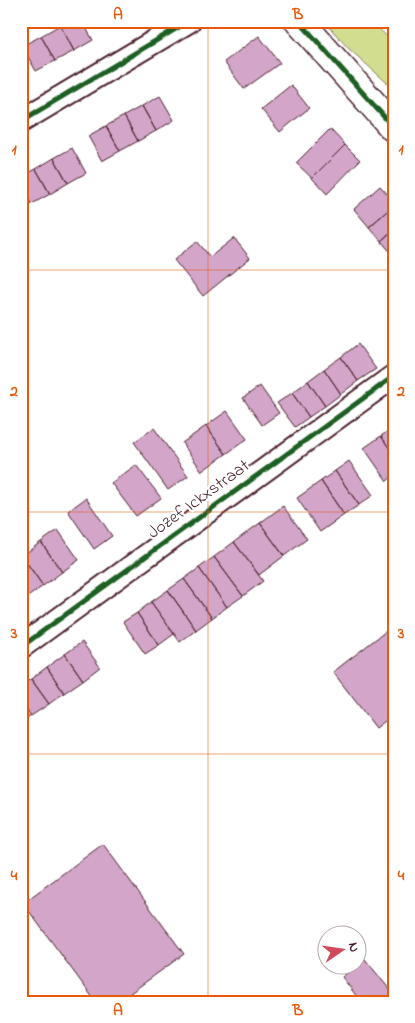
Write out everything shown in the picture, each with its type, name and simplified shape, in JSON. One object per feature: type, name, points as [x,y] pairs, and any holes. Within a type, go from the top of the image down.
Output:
[{"type":"street","points":[[21,121],[189,21]]},
{"type":"street","points":[[299,21],[394,128]]},
{"type":"street","name":"Jozef Ickxstraat","points":[[21,647],[394,376]]},
{"type":"green space","points":[[324,21],[379,21],[374,24],[394,43],[394,89],[348,48]]},
{"type":"building","points":[[68,21],[82,21],[93,40],[74,51],[60,25]]},
{"type":"building","points":[[60,25],[74,51],[55,61],[41,36]]},
{"type":"building","points":[[41,36],[55,61],[36,71],[22,46]]},
{"type":"building","points":[[259,36],[280,63],[244,89],[224,62]]},
{"type":"building","points":[[291,85],[309,108],[280,132],[261,109]]},
{"type":"building","points":[[160,96],[174,120],[156,131],[142,106]]},
{"type":"building","points":[[142,106],[156,131],[138,141],[124,116]]},
{"type":"building","points":[[124,116],[138,141],[120,151],[106,126]]},
{"type":"building","points":[[106,126],[120,151],[102,161],[88,136]]},
{"type":"building","points":[[330,129],[345,145],[312,178],[296,163]]},
{"type":"building","points":[[345,145],[360,160],[327,194],[312,178]]},
{"type":"building","points":[[72,148],[86,173],[68,183],[54,158]]},
{"type":"building","points":[[54,158],[68,183],[50,194],[36,169]]},
{"type":"building","points":[[36,169],[50,194],[32,204],[21,185],[21,177]]},
{"type":"building","points":[[21,185],[32,204],[21,210]]},
{"type":"building","points":[[380,186],[394,201],[394,205],[369,227],[354,209]]},
{"type":"building","points":[[394,205],[394,229],[381,241],[369,227]]},
{"type":"building","points":[[394,229],[394,256],[381,241]]},
{"type":"building","points":[[234,238],[250,258],[203,296],[174,260],[197,241],[210,257]]},
{"type":"building","points":[[358,344],[376,369],[358,381],[341,357]]},
{"type":"building","points":[[341,357],[358,381],[341,394],[324,369]]},
{"type":"building","points":[[324,369],[341,394],[325,406],[308,381]]},
{"type":"building","points":[[308,381],[325,406],[309,417],[292,393]]},
{"type":"building","points":[[260,386],[279,413],[262,425],[243,398]]},
{"type":"building","points":[[292,393],[309,417],[295,427],[277,403]]},
{"type":"building","points":[[227,411],[247,439],[226,454],[206,426]]},
{"type":"building","points":[[206,426],[226,454],[202,471],[182,443]]},
{"type":"building","points":[[394,427],[394,455],[381,436]]},
{"type":"building","points":[[154,428],[188,476],[168,490],[134,442]]},
{"type":"building","points":[[381,436],[394,455],[394,475],[387,481],[364,448]]},
{"type":"building","points":[[349,461],[373,495],[359,505],[335,471]]},
{"type":"building","points":[[136,465],[161,498],[136,516],[111,483]]},
{"type":"building","points":[[335,471],[359,505],[344,515],[321,481]]},
{"type":"building","points":[[321,481],[344,515],[320,532],[297,498]]},
{"type":"building","points":[[86,498],[112,536],[94,549],[68,511]]},
{"type":"building","points":[[283,506],[307,539],[284,556],[260,523]]},
{"type":"building","points":[[260,523],[284,556],[259,575],[234,542]]},
{"type":"building","points":[[58,530],[79,560],[62,572],[41,542]]},
{"type":"building","points":[[41,542],[62,572],[43,586],[22,556]]},
{"type":"building","points":[[234,542],[263,581],[243,596],[214,557]]},
{"type":"building","points":[[21,557],[43,586],[22,601]]},
{"type":"building","points":[[214,557],[243,596],[227,607],[199,568]]},
{"type":"building","points":[[199,568],[227,607],[212,618],[184,579]]},
{"type":"building","points":[[184,579],[212,618],[196,630],[168,590]]},
{"type":"building","points":[[168,590],[196,630],[180,642],[151,602]]},
{"type":"building","points":[[151,602],[174,634],[159,645],[137,613]]},
{"type":"building","points":[[137,613],[159,645],[145,654],[123,622]]},
{"type":"building","points":[[394,625],[394,714],[376,728],[333,672]]},
{"type":"building","points":[[82,642],[100,667],[83,680],[65,654]]},
{"type":"building","points":[[65,654],[83,680],[64,693],[47,667]]},
{"type":"building","points":[[47,667],[64,693],[49,704],[31,679]]},
{"type":"building","points":[[31,679],[49,704],[31,716],[21,702],[21,685]]},
{"type":"building","points":[[21,702],[31,716],[21,723]]},
{"type":"building","points":[[103,844],[184,954],[118,1002],[96,1002],[23,903]]},
{"type":"building","points":[[368,963],[394,995],[394,1002],[361,1002],[342,977],[368,976]]},
{"type":"cycle path","points":[[21,121],[189,21]]},
{"type":"cycle path","points":[[299,21],[394,128]]},
{"type":"cycle path","points":[[21,647],[394,376]]}]
